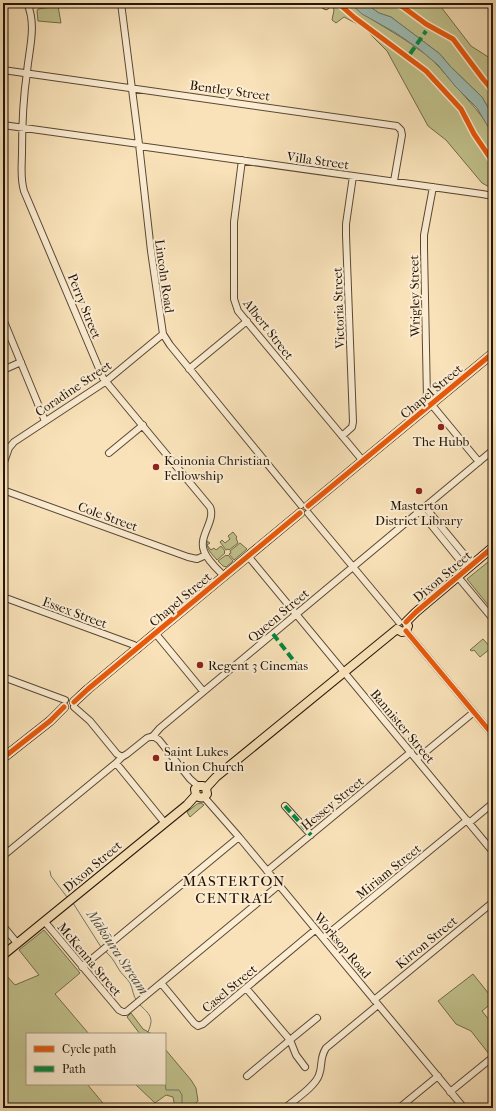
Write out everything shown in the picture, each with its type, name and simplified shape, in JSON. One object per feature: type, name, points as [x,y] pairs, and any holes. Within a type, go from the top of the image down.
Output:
[{"type":"highway","name":"Chapel Street","points":[[3,758],[156,634],[493,353]]},
{"type":"main road","name":"Dixon Street","points":[[202,787],[402,626],[416,612],[493,547]]},
{"type":"main road","points":[[200,796],[207,792],[202,787]]},
{"type":"main road","name":"Dixon Street","points":[[3,956],[164,822],[200,796]]},
{"type":"street","points":[[27,4],[42,3]]},
{"type":"street","name":"Lincoln Road","points":[[120,3],[132,88],[152,259],[163,334],[170,345],[304,510],[493,735]]},
{"type":"street","name":"Perry Street","points":[[27,4],[33,24],[26,73],[22,128],[21,177],[24,191],[105,382],[143,425],[211,509],[211,516],[202,543],[203,550],[206,555]]},
{"type":"street","name":"Bentley Street","points":[[3,70],[397,126],[401,130],[402,136],[394,181]]},
{"type":"street","name":"Villa Street","points":[[3,125],[493,196]]},
{"type":"street","name":"Albert Street","points":[[242,160],[234,222],[234,299],[238,312],[363,461]]},
{"type":"street","name":"Victoria Street","points":[[342,436],[352,427],[353,422],[346,224],[353,176]]},
{"type":"street","name":"Wrigley Street","points":[[432,405],[428,399],[424,235],[433,187]]},
{"type":"street","points":[[3,319],[45,420]]},
{"type":"street","points":[[190,368],[247,322]]},
{"type":"street","name":"Coradine Street","points":[[3,465],[9,448],[14,442],[45,420],[105,382],[163,334]]},
{"type":"street","points":[[3,370],[21,362]]},
{"type":"street","points":[[432,405],[479,462]]},
{"type":"street","points":[[109,453],[143,425]]},
{"type":"street","name":"Queen Street","points":[[3,856],[122,757],[147,738],[153,736],[160,728],[203,691],[493,450]]},
{"type":"street","name":"Cole Street","points":[[3,490],[188,557],[197,559],[206,555]]},
{"type":"street","points":[[425,507],[470,567]]},
{"type":"street","points":[[420,511],[470,567]]},
{"type":"street","points":[[206,555],[224,576]]},
{"type":"street","points":[[248,556],[296,614]]},
{"type":"street","points":[[458,577],[493,619]]},
{"type":"street","name":"Essex Street","points":[[3,597],[138,648]]},
{"type":"street","name":"Bannister Street","points":[[296,614],[493,852]]},
{"type":"street","points":[[156,634],[203,691]]},
{"type":"street","points":[[3,677],[69,704],[90,721],[117,754],[122,757]]},
{"type":"street","points":[[417,759],[474,712]]},
{"type":"street","points":[[153,736],[159,740],[190,779],[202,787]]},
{"type":"street","name":"Hessey Street","points":[[267,871],[411,752]]},
{"type":"street","points":[[116,763],[164,822]]},
{"type":"street","name":"Worksop Road","points":[[200,796],[239,837],[464,1108]]},
{"type":"street","name":"Miriam Street","points":[[323,938],[468,821],[493,803]]},
{"type":"street","points":[[285,806],[311,835]]},
{"type":"street","points":[[82,967],[239,837]]},
{"type":"street","points":[[161,983],[279,885]]},
{"type":"street","name":"Kirton Street","points":[[374,1000],[493,902]]},
{"type":"street","name":"McKenna Street","points":[[45,922],[119,1010],[126,1012],[161,983]]},
{"type":"street","points":[[3,926],[17,943]]},
{"type":"street","name":"Casel Street","points":[[161,983],[198,1026],[203,1024],[315,930]]},
{"type":"street","points":[[246,988],[290,1040],[296,1055],[305,1067]]},
{"type":"street","points":[[285,1108],[318,1078],[321,1071],[322,1055],[326,1048],[378,1005]]},
{"type":"street","points":[[247,1076],[317,1018]]},
{"type":"street","points":[[450,1092],[493,1056]]},
{"type":"street","points":[[400,1108],[438,1076]]},
{"type":"green space","points":[[331,3],[350,3],[424,53],[438,66],[480,114],[489,127],[493,138],[493,189],[482,183],[446,140],[428,126],[387,51],[363,27],[344,17],[336,23],[332,20],[334,10]]},
{"type":"green space","points":[[365,3],[438,3],[471,46],[493,60],[493,116],[482,97],[450,66],[440,54],[391,17],[379,13]]},
{"type":"green space","points":[[58,6],[61,23],[38,21],[38,9]]},
{"type":"green space","points":[[233,532],[237,537],[238,543],[229,550],[226,550],[220,542],[222,540],[225,543],[230,539],[228,536]]},
{"type":"green space","points":[[240,543],[247,549],[234,560],[229,554],[231,553],[230,551]]},
{"type":"green space","points":[[207,545],[211,550],[214,548],[216,550],[221,546],[225,553],[217,560],[208,549]]},
{"type":"green space","points":[[228,555],[233,561],[226,567],[218,561]]},
{"type":"green space","points":[[493,558],[493,611],[467,579]]},
{"type":"green space","points":[[483,639],[491,648],[480,657],[474,650],[470,650]]},
{"type":"green space","points":[[201,803],[204,805],[190,817],[187,812],[197,804]]},
{"type":"green space","points":[[44,930],[80,973],[55,994],[88,1033],[26,1033],[26,1085],[88,1085],[107,1108],[3,1108],[3,972],[15,985],[39,975],[19,950]]},
{"type":"green space","points":[[473,974],[493,999],[493,1002],[482,1011],[493,1025],[493,1051],[489,1054],[471,1031],[456,1024],[438,1001]]},
{"type":"green space","points":[[131,1013],[143,1029],[150,1033],[139,1033],[127,1017]]},
{"type":"green space","points":[[166,1050],[191,1080],[196,1088],[198,1101],[190,1108],[175,1108],[173,1097],[166,1095],[155,1103],[136,1085],[166,1085]]},
{"type":"water","points":[[350,3],[365,3],[379,13],[391,17],[440,54],[450,66],[482,97],[493,116],[493,135],[477,108],[455,86],[438,65],[419,49],[396,33],[362,14]]},
{"type":"waterway","name":"Mākōura Stream","points":[[50,871],[51,876],[67,897]]},
{"type":"waterway","name":"Mākōura Stream","points":[[73,903],[101,947]]},
{"type":"waterway","name":"Mākōura Stream","points":[[105,951],[130,983],[137,1001]]},
{"type":"waterway","name":"Mākōura Stream","points":[[140,1005],[151,1018],[151,1025],[147,1033]]},
{"type":"waterway","name":"Mākōura Stream","points":[[165,1085],[166,1090],[179,1090],[182,1095],[182,1108]]},
{"type":"marked path","points":[[410,54],[426,31]]},
{"type":"marked path","points":[[273,634],[297,665]]},
{"type":"marked path","points":[[285,806],[311,835]]},
{"type":"cycle path","points":[[338,3],[355,18],[426,71],[461,109],[474,134],[493,162]]},
{"type":"cycle path","points":[[395,3],[426,24],[453,39],[493,91]]},
{"type":"cycle path","points":[[308,506],[493,353]]},
{"type":"cycle path","points":[[74,702],[300,513]]},
{"type":"cycle path","points":[[406,622],[493,547]]},
{"type":"cycle path","points":[[406,631],[493,735]]},
{"type":"cycle path","points":[[3,758],[50,721],[64,707]]},
{"type":"place","name":"The Hubb","points":[[441,427]]},
{"type":"place","name":"Koinonia Christian Fellowship","points":[[156,467]]},
{"type":"place","name":"Masterton District Library","points":[[419,491]]},
{"type":"place","name":"Regent 3 Cinemas","points":[[200,665]]},
{"type":"place","name":"Saint Lukes Union Church","points":[[156,758]]},
{"type":"district","name":"MASTERTON CENTRAL","points":[[234,890]]}]
